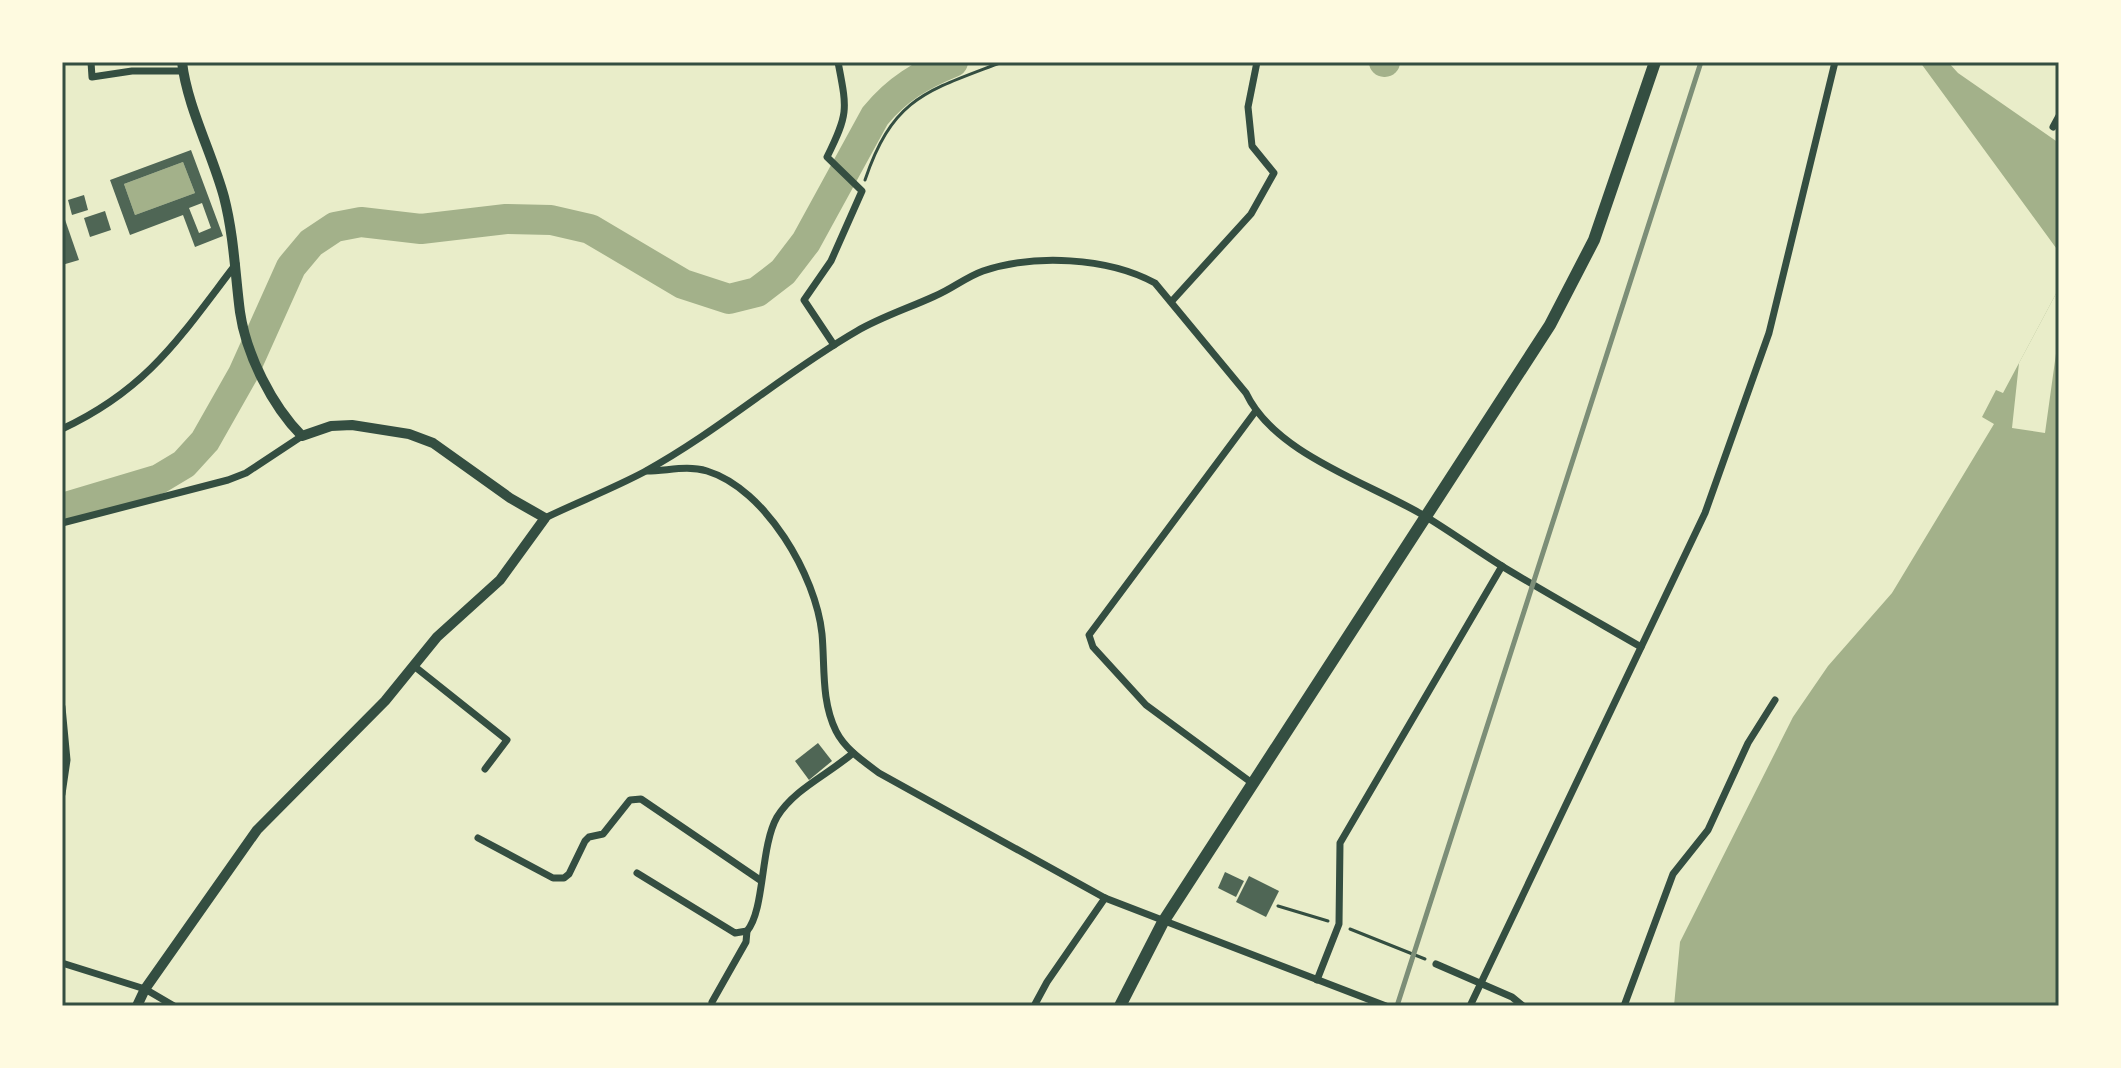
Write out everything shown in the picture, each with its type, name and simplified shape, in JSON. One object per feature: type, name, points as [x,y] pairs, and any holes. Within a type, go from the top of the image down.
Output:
[{"type":"highway","points":[[1120,1006],[1163,922],[1550,325],[1594,240],[1655,62]]},
{"type":"main road","points":[[137,1006],[145,989],[257,830],[385,701],[437,637],[500,580],[545,518],[510,498],[433,443],[409,434],[352,425],[331,426],[302,436],[278,410],[245,331],[240,313],[237,262],[224,197],[182,66]]},
{"type":"street","points":[[91,62],[92,77],[182,66]]},
{"type":"street","points":[[834,345],[804,300],[831,261],[860,189],[827,157],[845,114],[838,62]]},
{"type":"street","points":[[1172,301],[1251,214],[1274,173],[1252,146],[1248,107],[1257,62]]},
{"type":"street","points":[[1470,1006],[1705,513],[1769,333],[1835,62]]},
{"type":"street","points":[[2053,127],[2059,116]]},
{"type":"street","points":[[545,518],[644,471],[751,404],[860,329],[940,295],[981,272],[1047,259],[1080,261],[1141,275],[1155,283],[1246,393],[1255,412],[1277,432],[1340,474],[1425,516],[1502,566],[1641,647]]},
{"type":"street","points":[[62,429],[113,402],[143,378],[166,356],[237,262]]},
{"type":"street","points":[[1252,783],[1146,705],[1093,647],[1089,635],[1255,412]]},
{"type":"street","points":[[62,523],[237,477],[302,436]]},
{"type":"street","points":[[644,471],[692,468],[720,476],[759,505],[778,529],[809,583],[813,597],[822,633],[825,695],[836,733],[853,753],[879,773],[1105,898],[1386,1006]]},
{"type":"street","points":[[1317,980],[1339,924],[1340,843],[1502,566]]},
{"type":"street","points":[[414,666],[507,740],[485,769]]},
{"type":"street","points":[[1624,1006],[1673,874],[1708,830],[1748,743],[1775,700]]},
{"type":"street","points":[[62,707],[67,760],[62,794]]},
{"type":"street","points":[[712,1002],[756,918],[760,880],[777,817],[796,795],[853,753]]},
{"type":"street","points":[[478,838],[559,880],[569,874],[589,837],[603,834],[630,800],[641,799],[760,880]]},
{"type":"street","points":[[637,873],[735,933],[747,931]]},
{"type":"street","points":[[1034,1006],[1105,898]]},
{"type":"street","points":[[62,963],[145,989],[174,1006]]},
{"type":"street","points":[[1436,964],[1481,982],[1523,1006]]},
{"type":"path","points":[[860,189],[884,133],[912,103],[940,87],[1002,62]]},
{"type":"path","points":[[1278,906],[1319,918]]},
{"type":"path","points":[[1339,924],[1436,964]]},
{"type":"shaded area","points":[[1920,62],[1948,62],[1958,73],[2059,143],[2059,252]]},
{"type":"shaded area","points":[[183,162],[195,193],[135,215],[124,184]]},
{"type":"shaded area","points":[[2059,288],[2059,1006],[1674,1006],[1680,942],[1793,717],[1828,666],[1892,593],[1994,424],[1982,417],[1996,390],[2003,393]]},
{"type":"pier","points":[[2059,288],[2056,315],[2059,317],[2059,332],[2045,433],[2012,428],[2019,363]]},
{"type":"building","points":[[191,150],[223,236],[195,247],[183,215],[130,235],[110,180]],"holes":[[[183,162],[195,193],[135,215],[124,184]],[[202,203],[211,228],[199,233],[189,208]]]},
{"type":"building","points":[[84,195],[88,210],[72,215],[68,200]]},
{"type":"building","points":[[62,211],[79,260],[62,265]]},
{"type":"building","points":[[105,211],[111,230],[90,237],[84,218]]},
{"type":"building","points":[[818,743],[832,761],[809,780],[795,761]]},
{"type":"building","points":[[1225,872],[1244,881],[1236,897],[1218,888]]},
{"type":"building","points":[[1249,876],[1279,891],[1266,917],[1236,902]]},
{"type":"waterway","points":[[62,508],[159,479],[184,464],[205,441],[243,374],[291,267],[311,243],[335,227],[361,222],[421,229],[506,219],[551,220],[590,229],[683,284],[729,299],[757,292],[783,272],[806,242],[875,116],[910,84],[953,62]]},
{"type":"railway","points":[[1397,1006],[1701,62]]}]
